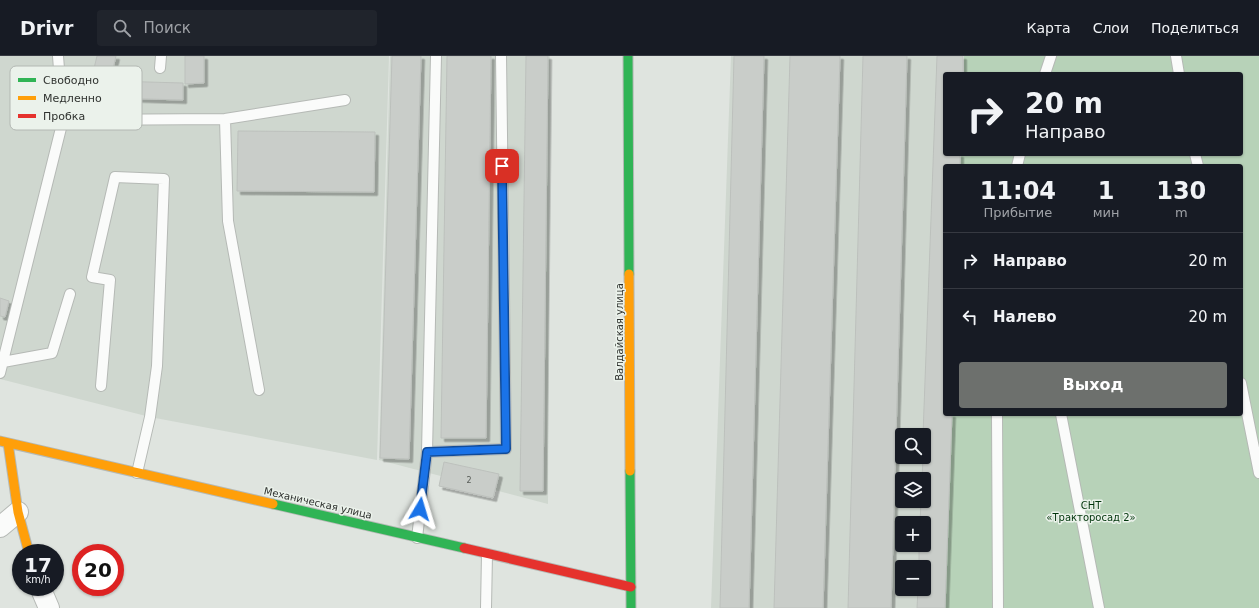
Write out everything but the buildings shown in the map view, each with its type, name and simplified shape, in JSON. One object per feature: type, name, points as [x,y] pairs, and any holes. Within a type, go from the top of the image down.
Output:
[{"type":"street","name":"Валдайская улица","points":[[628,56],[631,608]]},
{"type":"street","name":"Механическая улица","points":[[4,442],[631,587]]},
{"type":"street","points":[[4,442],[18,512],[27,544]]},
{"type":"street","points":[[0,527],[18,512]]},
{"type":"lane","points":[[58,56],[59,66]]},
{"type":"lane","points":[[160,68],[161,56]]},
{"type":"lane","points":[[417,538],[427,452],[436,56]]},
{"type":"lane","points":[[427,452],[506,449],[501,56]]},
{"type":"lane","points":[[1046,72],[1051,56]]},
{"type":"lane","points":[[1176,56],[1180,72]]},
{"type":"lane","points":[[142,120],[225,119],[346,100]]},
{"type":"lane","points":[[225,119],[228,221],[259,390]]},
{"type":"lane","points":[[0,373],[61,130]]},
{"type":"lane","points":[[101,386],[110,280],[92,277],[115,177],[164,179],[157,366],[150,417],[138,473]]},
{"type":"lane","points":[[3,362],[52,353],[70,294]]},
{"type":"lane","points":[[1243,393],[1259,473]]},
{"type":"lane","points":[[997,416],[998,608]]},
{"type":"lane","points":[[1061,416],[1099,608]]},
{"type":"lane","points":[[486,608],[487,554]]},
{"type":"shaded area","points":[[0,56],[389,56],[377,460],[150,417],[0,379]]},
{"type":"shaded area","points":[[390,56],[550,56],[548,504],[379,460]]},
{"type":"shaded area","points":[[731,56],[963,56],[963,72],[943,72],[943,156],[960,156],[960,164],[943,164],[943,416],[952,416],[945,608],[711,608]]},
{"type":"green space","name":"СНТ «Тракторосад 2»","points":[[964,56],[1259,56],[1259,608],[945,608],[952,416],[1243,416],[1243,164],[960,164],[961,156],[1243,156],[1243,72],[964,72]]},
{"type":"traffic: fast","points":[[628,56],[629,274]]},
{"type":"traffic: fast","points":[[630,471],[631,608]]},
{"type":"traffic: fast","points":[[273,504],[464,548]]},
{"type":"traffic: slow","points":[[629,274],[630,471]]},
{"type":"traffic: slow","points":[[0,441],[273,504]]},
{"type":"traffic: slow","points":[[8,443],[18,512],[27,544]]},
{"type":"traffic: jam","points":[[464,548],[631,587]]},
{"type":"route","points":[[420,509],[427,452],[506,449],[502,166]]}]
